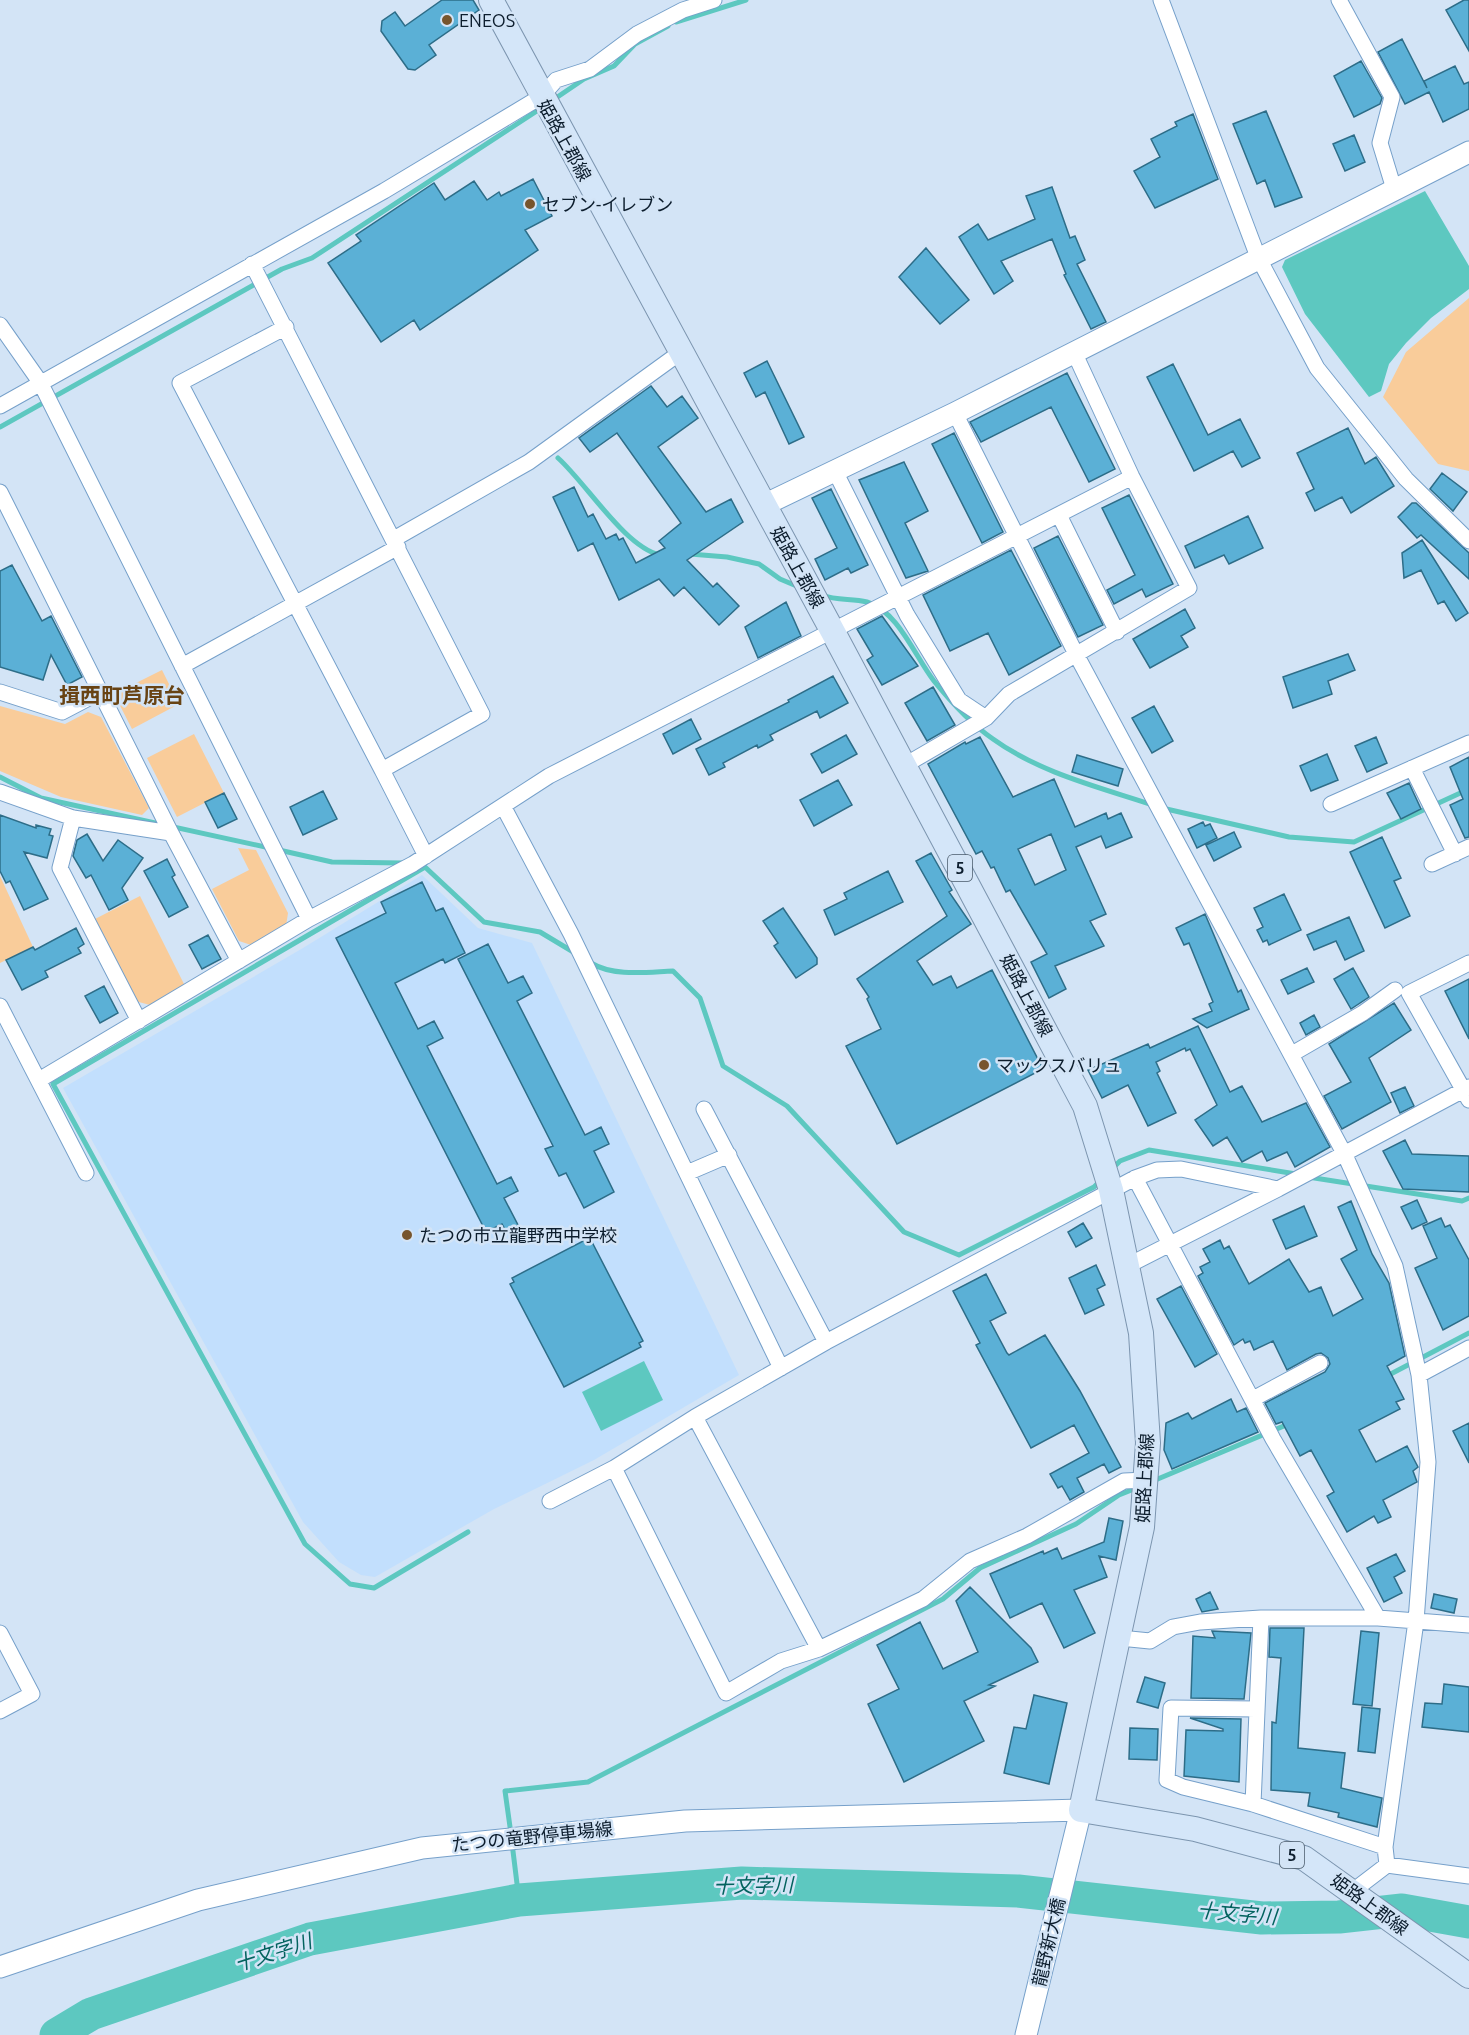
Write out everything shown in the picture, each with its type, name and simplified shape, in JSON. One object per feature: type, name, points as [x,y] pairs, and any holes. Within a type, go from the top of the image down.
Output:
[{"type":"main road","name":"姫路上郡線","points":[[491,0],[834,632],[1084,1106],[1111,1190],[1141,1333],[1148,1443],[1142,1527],[1120,1638],[1081,1810],[1195,1828],[1304,1858],[1469,1976]]},
{"type":"main road","points":[[764,505],[955,413],[1469,152]]},
{"type":"main road","name":"龍野新大橋","points":[[1026,2035],[1069,1850],[1081,1810]]},
{"type":"main road","name":"たつの竜野停車場線","points":[[0,1967],[198,1900],[422,1848],[685,1821],[1081,1810]]},
{"type":"street","points":[[0,406],[384,191],[542,96],[556,80],[590,69],[637,34],[683,10],[714,0]]},
{"type":"street","points":[[1161,0],[1258,258],[1317,368],[1406,479],[1469,541]]},
{"type":"street","points":[[1339,0],[1392,98],[1380,143],[1394,189]]},
{"type":"street","points":[[252,264],[482,714],[382,770]]},
{"type":"street","points":[[0,325],[40,382],[309,919]]},
{"type":"street","points":[[286,327],[180,383],[426,856]]},
{"type":"street","points":[[182,666],[296,604],[529,462],[681,352]]},
{"type":"street","points":[[904,765],[986,718],[1009,694],[1189,588],[1132,477],[1074,352]]},
{"type":"street","points":[[955,413],[1077,656],[1345,1155],[1395,1266],[1419,1375],[1428,1462],[1416,1621],[1385,1847],[1387,1865]]},
{"type":"street","points":[[835,471],[907,615],[958,700],[986,718]]},
{"type":"street","points":[[39,1080],[309,919],[426,856],[549,776],[870,614],[1132,477]]},
{"type":"street","points":[[0,492],[171,832],[239,961]]},
{"type":"street","points":[[1059,515],[1117,632]]},
{"type":"street","points":[[0,692],[62,712],[102,691]]},
{"type":"street","points":[[1331,804],[1469,742]]},
{"type":"street","points":[[1412,768],[1455,854]]},
{"type":"street","points":[[0,792],[73,818],[171,832]]},
{"type":"street","points":[[503,806],[571,934],[781,1368]]},
{"type":"street","points":[[73,818],[60,867],[139,1021]]},
{"type":"street","points":[[1432,864],[1469,847]]},
{"type":"street","points":[[1127,1266],[1467,1092],[1409,993],[1469,963]]},
{"type":"street","points":[[1292,1054],[1363,1013],[1395,990]]},
{"type":"street","points":[[0,1006],[86,1173]]},
{"type":"street","points":[[704,1109],[826,1342]]},
{"type":"street","points":[[687,1173],[729,1155]]},
{"type":"street","points":[[550,1501],[614,1468],[695,1417],[826,1342],[1135,1178],[1157,1170],[1181,1169],[1278,1189]]},
{"type":"street","points":[[1135,1178],[1270,1432],[1378,1618]]},
{"type":"street","points":[[1419,1375],[1469,1348]]},
{"type":"street","points":[[1253,1399],[1320,1363]]},
{"type":"street","points":[[695,1417],[819,1649]]},
{"type":"street","points":[[614,1468],[726,1693],[781,1661],[819,1649],[923,1599],[970,1561],[1027,1536],[1124,1481],[1146,1480]]},
{"type":"street","points":[[1120,1638],[1150,1641],[1173,1627],[1200,1622],[1261,1618],[1378,1618],[1469,1625]]},
{"type":"street","points":[[1252,1804],[1261,1618]]},
{"type":"street","points":[[0,1633],[32,1694],[0,1711]]},
{"type":"street","points":[[1256,1709],[1171,1708],[1167,1747],[1167,1780],[1183,1787],[1252,1804],[1385,1847]]},
{"type":"street","points":[[1353,1891],[1387,1865],[1469,1876]]},
{"type":"shaded area","points":[[1425,191],[1469,266],[1469,289],[1431,318],[1406,343],[1389,364],[1381,391],[1369,397],[1305,314],[1282,267],[1285,260]]},
{"type":"shaded area","points":[[1469,298],[1469,471],[1438,464],[1383,397],[1406,352]]},
{"type":"shaded area","points":[[162,670],[179,704],[132,729],[114,694]]},
{"type":"shaded area","points":[[0,706],[65,724],[88,712],[101,717],[149,808],[142,815],[61,797],[0,771]]},
{"type":"shaded area","points":[[194,734],[224,793],[177,817],[147,758]]},
{"type":"shaded area","points":[[238,848],[256,850],[288,913],[286,926],[254,946],[239,941],[212,889],[249,870]]},
{"type":"shaded area","name":"たつの市立龍野西中学校","points":[[422,875],[478,928],[532,943],[739,1375],[594,1460],[494,1509],[375,1577],[361,1575],[339,1562],[303,1522],[63,1088],[303,948]]},
{"type":"shaded area","points":[[0,876],[33,947],[0,963]]},
{"type":"shaded area","points":[[140,896],[185,986],[150,1005],[135,1001],[93,920]]},
{"type":"shaded area","points":[[644,1361],[663,1400],[601,1431],[582,1392]]},
{"type":"building","points":[[442,0],[473,0],[479,10],[429,45],[436,55],[415,70],[408,69],[381,31],[382,21],[395,12],[405,26]]},
{"type":"building","points":[[1464,0],[1469,0],[1469,51],[1446,10]]},
{"type":"building","points":[[1402,39],[1427,88],[1424,81],[1455,66],[1464,84],[1469,82],[1469,109],[1443,122],[1429,92],[1405,104],[1378,52]]},
{"type":"building","points":[[1361,61],[1382,98],[1380,104],[1354,117],[1334,76]]},
{"type":"building","points":[[1266,111],[1302,197],[1275,207],[1265,180],[1257,184],[1233,124]]},
{"type":"building","points":[[1193,114],[1218,179],[1155,208],[1134,171],[1160,157],[1151,139],[1177,126],[1175,122]]},
{"type":"building","points":[[1354,135],[1365,162],[1345,171],[1333,144]]},
{"type":"building","points":[[533,179],[552,216],[525,230],[538,250],[420,330],[414,320],[381,342],[328,263],[361,241],[356,235],[434,183],[445,200],[474,181],[487,200],[499,192],[501,196]]},
{"type":"building","points":[[1052,187],[1070,238],[1075,236],[1085,260],[1077,264],[1106,322],[1091,329],[1064,275],[1066,274],[1052,239],[1001,261],[1013,281],[994,294],[959,237],[978,224],[988,240],[1035,219],[1026,196]]},
{"type":"building","points":[[926,248],[969,300],[940,324],[899,277]]},
{"type":"building","points":[[767,361],[804,437],[789,444],[765,392],[756,397],[744,373]]},
{"type":"building","points":[[1173,364],[1208,435],[1240,419],[1260,458],[1242,467],[1233,451],[1194,471],[1147,377]]},
{"type":"building","points":[[1067,373],[1115,469],[1089,482],[1051,407],[981,442],[970,422]]},
{"type":"building","points":[[651,386],[667,407],[682,396],[698,418],[658,447],[706,512],[731,499],[743,522],[687,560],[713,587],[717,583],[739,606],[719,625],[684,587],[674,596],[659,579],[619,600],[593,543],[578,551],[553,497],[574,487],[588,517],[593,514],[606,539],[616,534],[619,540],[623,538],[636,563],[665,548],[659,541],[681,523],[617,433],[590,452],[579,438]]},
{"type":"building","points":[[1348,428],[1365,464],[1376,457],[1394,486],[1351,513],[1342,497],[1315,511],[1306,493],[1314,489],[1297,453]]},
{"type":"building","points":[[954,433],[1003,532],[982,543],[932,444]]},
{"type":"building","points":[[904,462],[928,511],[905,523],[928,571],[906,578],[859,480]]},
{"type":"building","points":[[1442,473],[1467,492],[1453,511],[1430,489]]},
{"type":"building","points":[[831,489],[868,565],[851,573],[848,568],[825,580],[815,559],[837,548],[812,498]]},
{"type":"building","points":[[1129,495],[1173,584],[1146,597],[1142,589],[1114,604],[1107,590],[1135,575],[1102,508]]},
{"type":"building","points":[[1412,503],[1416,503],[1469,553],[1469,579],[1421,535],[1417,538],[1398,517]]},
{"type":"building","points":[[1248,516],[1263,548],[1229,564],[1224,555],[1195,568],[1185,546]]},
{"type":"building","points":[[1058,536],[1103,625],[1078,637],[1034,548]]},
{"type":"building","points":[[1422,540],[1468,613],[1456,621],[1444,601],[1438,604],[1421,570],[1404,578],[1402,553]]},
{"type":"building","points":[[1011,550],[1061,646],[1009,675],[988,633],[950,651],[923,595]]},
{"type":"building","points":[[12,565],[42,621],[51,616],[82,677],[67,685],[51,655],[43,680],[0,667],[0,571]]},
{"type":"building","points":[[786,602],[801,636],[758,658],[745,627]]},
{"type":"building","points":[[1185,609],[1195,628],[1181,636],[1188,647],[1150,668],[1133,639]]},
{"type":"building","points":[[882,616],[918,666],[882,685],[867,660],[873,656],[857,629]]},
{"type":"building","points":[[1348,654],[1355,670],[1328,681],[1332,694],[1293,708],[1283,677]]},
{"type":"building","points":[[833,676],[848,703],[820,718],[817,711],[770,735],[773,740],[758,748],[757,745],[723,763],[725,767],[709,775],[696,749],[789,702],[788,700]]},
{"type":"building","points":[[933,687],[955,725],[927,741],[905,703]]},
{"type":"building","points":[[1154,706],[1173,741],[1152,753],[1132,718]]},
{"type":"building","points":[[691,719],[701,739],[673,754],[663,734]]},
{"type":"building","points":[[846,735],[857,754],[822,773],[811,754]]},
{"type":"building","points":[[980,737],[1013,797],[1054,779],[1075,827],[1106,813],[1108,819],[1121,813],[1132,837],[1106,848],[1101,836],[1076,847],[1106,914],[1090,921],[1104,946],[1055,966],[1066,989],[1049,998],[1031,962],[1047,954],[1010,890],[1006,892],[994,867],[991,868],[982,851],[976,854],[928,764],[965,742],[966,744]],"holes":[[[1051,834],[1066,870],[1035,885],[1018,849]]]},
{"type":"building","points":[[1376,737],[1387,763],[1367,772],[1355,746]]},
{"type":"building","points":[[1327,754],[1338,780],[1311,791],[1300,766]]},
{"type":"building","points":[[1077,755],[1123,769],[1118,786],[1072,772]]},
{"type":"building","points":[[1469,757],[1469,837],[1465,838],[1450,805],[1463,799],[1450,767]]},
{"type":"building","points":[[838,780],[852,805],[814,826],[800,800]]},
{"type":"building","points":[[1409,783],[1421,809],[1401,819],[1387,793]]},
{"type":"building","points":[[323,791],[337,819],[303,835],[290,807]]},
{"type":"building","points":[[224,793],[237,819],[218,828],[205,802]]},
{"type":"building","points":[[0,815],[36,828],[36,825],[51,829],[49,835],[53,836],[47,858],[24,852],[48,899],[24,910],[10,881],[6,883],[0,871]]},
{"type":"building","points":[[1203,822],[1205,826],[1210,824],[1217,838],[1197,848],[1188,829]]},
{"type":"building","points":[[1234,832],[1241,847],[1214,861],[1206,845]]},
{"type":"building","points":[[87,834],[103,861],[118,840],[143,858],[122,888],[128,900],[109,910],[91,875],[86,878],[73,856],[77,840]]},
{"type":"building","points":[[1382,837],[1401,878],[1394,881],[1410,916],[1385,928],[1350,852]]},
{"type":"building","points":[[931,853],[952,890],[949,892],[971,924],[917,961],[933,985],[951,976],[957,988],[992,970],[1043,1069],[897,1144],[846,1046],[881,1029],[867,999],[869,997],[857,979],[947,916],[916,861]]},
{"type":"building","points":[[167,859],[175,875],[172,877],[188,907],[169,917],[144,871]]},
{"type":"building","points":[[888,871],[903,902],[835,935],[824,910],[847,899],[844,893]]},
{"type":"building","points":[[422,882],[436,911],[443,908],[465,953],[445,963],[443,959],[395,983],[418,1029],[434,1021],[443,1038],[427,1046],[497,1184],[511,1177],[518,1191],[504,1198],[518,1225],[506,1231],[502,1224],[486,1232],[336,938],[386,913],[381,902]]},
{"type":"building","points":[[1284,894],[1301,930],[1269,945],[1267,940],[1263,942],[1257,930],[1263,927],[1254,908]]},
{"type":"building","points":[[783,908],[817,958],[817,964],[796,978],[774,946],[778,943],[763,921]]},
{"type":"building","points":[[1205,914],[1238,992],[1241,990],[1249,1009],[1207,1028],[1193,1019],[1212,1011],[1209,1004],[1213,1002],[1189,943],[1184,945],[1176,928]]},
{"type":"building","points":[[1349,917],[1364,951],[1345,960],[1336,941],[1314,950],[1307,935]]},
{"type":"building","points":[[76,928],[84,944],[78,948],[81,953],[45,971],[48,977],[22,990],[6,960],[33,947],[35,950]]},
{"type":"building","points":[[208,935],[221,959],[202,969],[189,945]]},
{"type":"building","points":[[488,944],[508,983],[523,976],[532,993],[517,1001],[585,1135],[601,1127],[609,1144],[594,1151],[614,1192],[584,1208],[566,1173],[559,1176],[545,1149],[553,1146],[458,959]]},
{"type":"building","points":[[1307,968],[1314,982],[1288,994],[1281,980]]},
{"type":"building","points":[[1353,968],[1369,997],[1351,1009],[1334,979]]},
{"type":"building","points":[[1469,979],[1469,1039],[1445,991]]},
{"type":"building","points":[[104,986],[118,1013],[100,1023],[85,996]]},
{"type":"building","points":[[1394,1003],[1411,1030],[1369,1058],[1391,1102],[1342,1129],[1324,1096],[1351,1082],[1329,1044]]},
{"type":"building","points":[[1314,1015],[1320,1027],[1306,1035],[1300,1023]]},
{"type":"building","points":[[1198,1026],[1230,1092],[1242,1086],[1262,1122],[1306,1103],[1330,1147],[1295,1167],[1287,1152],[1267,1161],[1262,1151],[1242,1162],[1227,1137],[1213,1146],[1195,1120],[1217,1105],[1190,1049],[1186,1051],[1185,1048],[1156,1062],[1160,1071],[1157,1073],[1176,1113],[1148,1126],[1128,1085],[1102,1098],[1088,1070],[1148,1044],[1150,1048]]},
{"type":"building","points":[[1405,1087],[1414,1106],[1400,1113],[1391,1093]]},
{"type":"building","points":[[1405,1140],[1412,1154],[1469,1156],[1469,1192],[1403,1189],[1383,1151]]},
{"type":"building","points":[[1417,1200],[1427,1222],[1412,1229],[1401,1207]]},
{"type":"building","points":[[1351,1201],[1372,1254],[1389,1283],[1405,1356],[1387,1366],[1404,1399],[1396,1402],[1400,1409],[1359,1430],[1376,1462],[1407,1446],[1418,1467],[1413,1471],[1417,1482],[1383,1500],[1391,1517],[1378,1523],[1374,1516],[1347,1532],[1327,1496],[1334,1492],[1311,1450],[1300,1456],[1282,1422],[1276,1424],[1265,1403],[1325,1372],[1330,1364],[1328,1358],[1321,1353],[1316,1354],[1287,1370],[1273,1341],[1254,1350],[1250,1341],[1245,1343],[1243,1339],[1234,1345],[1198,1276],[1203,1273],[1200,1267],[1210,1262],[1203,1249],[1220,1240],[1224,1249],[1229,1246],[1249,1284],[1289,1259],[1309,1292],[1321,1287],[1333,1316],[1363,1299],[1341,1259],[1357,1250],[1338,1207]]},
{"type":"building","points":[[1304,1206],[1317,1236],[1286,1249],[1273,1220]]},
{"type":"building","points":[[1441,1218],[1445,1227],[1450,1225],[1469,1260],[1469,1316],[1443,1330],[1415,1268],[1437,1258],[1423,1226]]},
{"type":"building","points":[[1083,1223],[1092,1238],[1076,1247],[1068,1232]]},
{"type":"building","points":[[587,1239],[589,1244],[592,1242],[643,1341],[639,1343],[641,1347],[564,1387],[510,1284],[514,1282],[512,1278]]},
{"type":"building","points":[[1096,1265],[1105,1285],[1097,1289],[1104,1305],[1085,1314],[1069,1278]]},
{"type":"building","points":[[986,1274],[1006,1313],[990,1321],[1007,1353],[1009,1355],[1045,1335],[1080,1391],[1121,1467],[1109,1473],[1104,1464],[1077,1478],[1084,1492],[1070,1500],[1062,1486],[1058,1488],[1050,1474],[1089,1453],[1074,1425],[1031,1448],[976,1345],[980,1343],[953,1291]]},
{"type":"building","points":[[1181,1286],[1217,1354],[1195,1367],[1157,1299]]},
{"type":"building","points":[[1231,1399],[1237,1412],[1246,1408],[1258,1432],[1172,1469],[1164,1450],[1166,1423],[1188,1413],[1192,1419]]},
{"type":"building","points":[[1469,1423],[1469,1463],[1453,1431]]},
{"type":"building","points":[[1109,1518],[1123,1521],[1116,1560],[1099,1556],[1107,1577],[1074,1590],[1095,1633],[1064,1648],[1042,1603],[1010,1618],[990,1574],[1043,1551],[1044,1554],[1057,1548],[1062,1559],[1104,1542]]},
{"type":"building","points":[[1396,1554],[1405,1571],[1394,1577],[1402,1593],[1384,1602],[1367,1568]]},
{"type":"building","points":[[970,1587],[1031,1648],[1038,1662],[989,1685],[995,1686],[964,1701],[984,1741],[904,1782],[868,1704],[899,1689],[877,1645],[920,1622],[943,1669],[978,1652],[956,1601]]},
{"type":"building","points":[[1210,1592],[1218,1609],[1202,1612],[1196,1599]]},
{"type":"building","points":[[1434,1594],[1457,1599],[1454,1613],[1431,1608]]},
{"type":"building","points":[[1270,1628],[1304,1628],[1298,1748],[1345,1753],[1341,1788],[1382,1798],[1377,1827],[1338,1817],[1339,1813],[1308,1806],[1310,1793],[1271,1790],[1272,1722],[1276,1723],[1281,1658],[1269,1657]]},
{"type":"building","points":[[1212,1631],[1251,1633],[1244,1699],[1191,1698],[1193,1636],[1215,1638]]},
{"type":"building","points":[[1361,1631],[1379,1633],[1372,1706],[1353,1704]]},
{"type":"building","points":[[1145,1677],[1165,1683],[1158,1708],[1137,1702]]},
{"type":"building","points":[[1444,1684],[1469,1687],[1469,1732],[1422,1727],[1425,1703],[1442,1704]]},
{"type":"building","points":[[1034,1695],[1067,1703],[1049,1784],[1004,1773],[1014,1727],[1026,1729]]},
{"type":"building","points":[[1362,1707],[1380,1709],[1375,1753],[1358,1751]]},
{"type":"building","points":[[1190,1718],[1241,1719],[1239,1782],[1184,1776],[1186,1730],[1223,1731],[1223,1729]]},
{"type":"building","points":[[1130,1728],[1158,1729],[1157,1760],[1129,1759]]},
{"type":"waterway","points":[[676,22],[746,0]]},
{"type":"waterway","points":[[553,100],[584,79],[614,66],[635,44],[668,26]]},
{"type":"waterway","points":[[0,427],[282,269],[312,258],[543,107]]},
{"type":"waterway","points":[[558,458],[633,540],[647,550],[660,555]]},
{"type":"waterway","points":[[690,554],[727,557],[759,564],[780,579],[799,587]]},
{"type":"waterway","points":[[822,595],[867,602],[888,615],[905,636],[934,681],[954,705],[985,733],[1011,751],[1070,778],[1153,805]]},
{"type":"waterway","points":[[0,777],[41,798],[270,848]]},
{"type":"waterway","points":[[1162,808],[1289,837],[1354,842],[1469,789]]},
{"type":"waterway","points":[[279,850],[332,862],[403,863]]},
{"type":"waterway","points":[[418,865],[425,867],[484,922],[540,932],[575,953]]},
{"type":"waterway","points":[[425,867],[53,1084],[305,1544],[350,1584],[374,1588],[468,1532]]},
{"type":"waterway","points":[[591,963],[620,972],[673,971],[700,998],[723,1066],[787,1106],[904,1232],[959,1255],[1094,1187],[1101,1180]]},
{"type":"waterway","points":[[1112,1169],[1120,1161],[1149,1150],[1296,1174]]},
{"type":"waterway","points":[[1308,1177],[1462,1201],[1469,1198]]},
{"type":"waterway","points":[[1385,1377],[1469,1333]]},
{"type":"waterway","points":[[1153,1481],[1291,1423]]},
{"type":"waterway","points":[[511,1834],[505,1791],[588,1782],[943,1599],[980,1568],[1076,1524],[1119,1495],[1139,1487]]},
{"type":"waterway","points":[[512,1843],[519,1900]]},
{"type":"waterway","name":"十文字川","points":[[56,2035],[91,2014],[310,1939],[519,1900],[742,1883],[1018,1891],[1262,1918],[1339,1917],[1402,1910],[1469,1922]]},
{"type":"place","name":"ENEOS","points":[[447,20]]},
{"type":"place","name":"セブン-イレブン","points":[[530,204]]},
{"type":"place","name":"マックスバリュ","points":[[984,1065]]},
{"type":"place","name":"たつの市立龍野西中学校","points":[[407,1235]]},
{"type":"district","name":"揖西町芦原台","points":[[122,695]]}]
